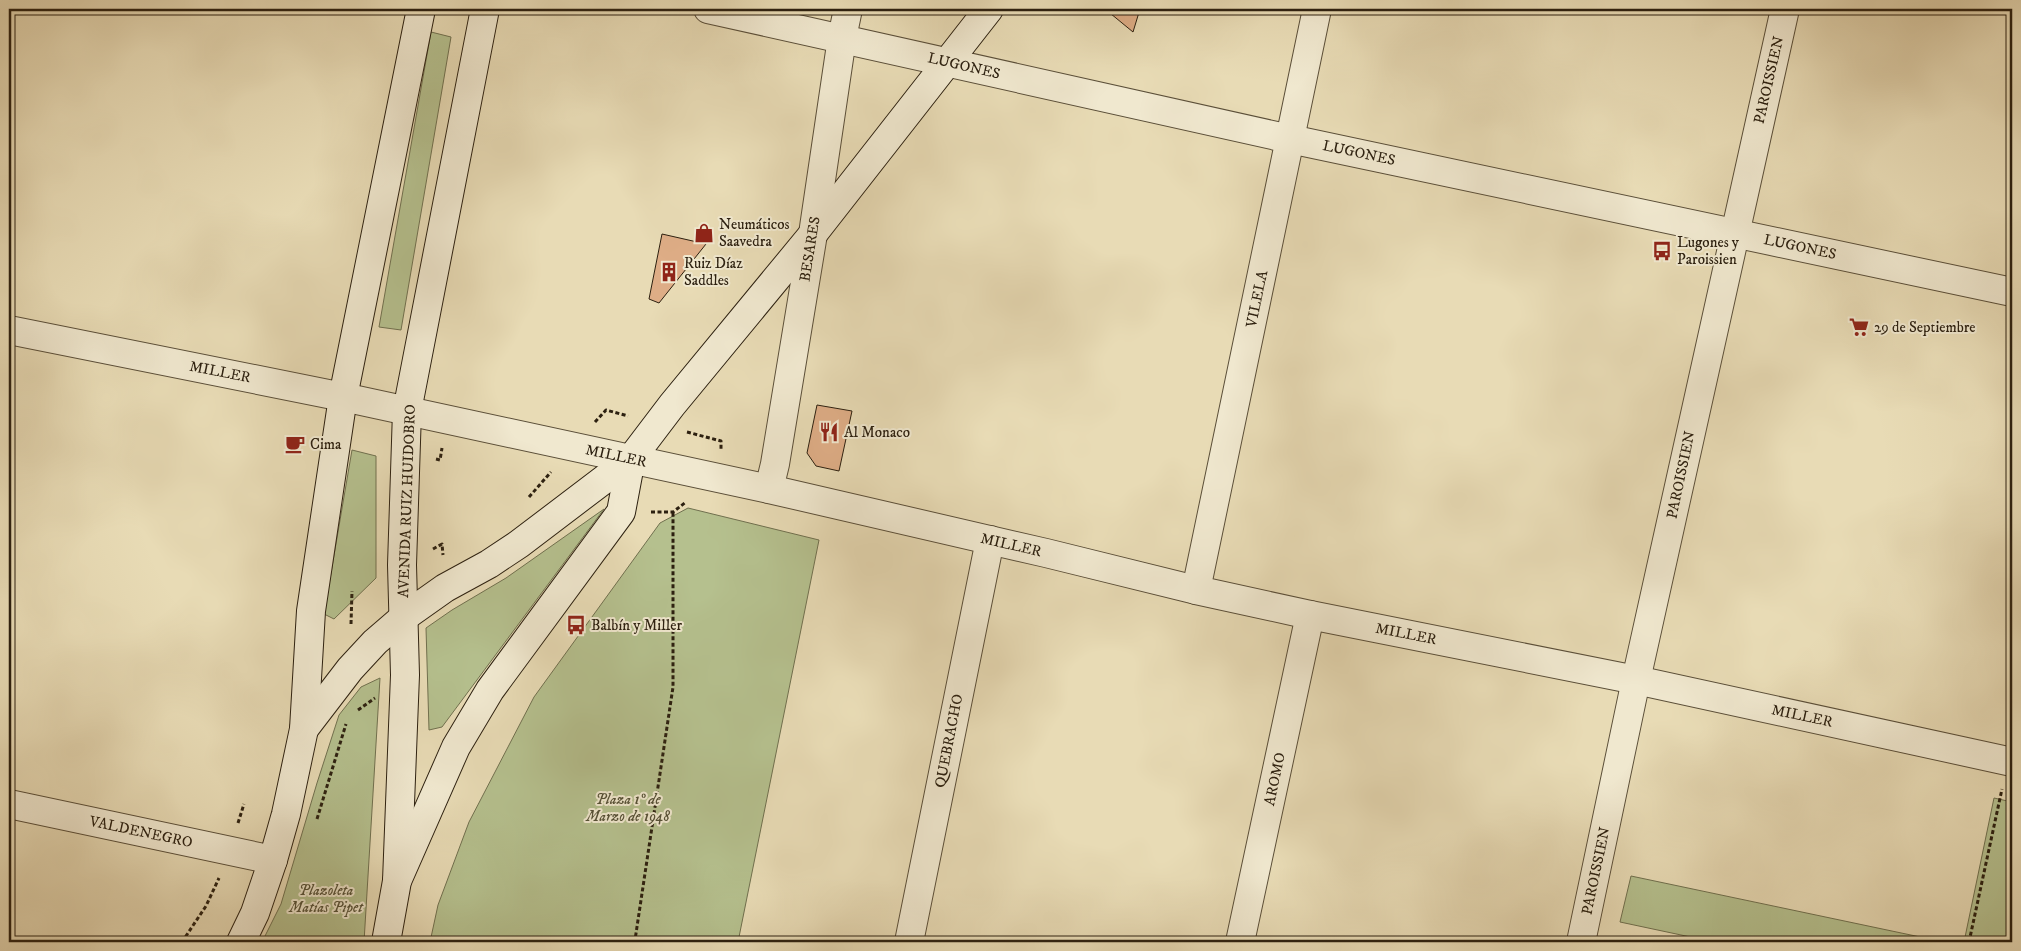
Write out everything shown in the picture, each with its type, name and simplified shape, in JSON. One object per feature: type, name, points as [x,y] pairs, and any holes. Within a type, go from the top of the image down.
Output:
[{"type":"street","points":[[241,942],[256,913],[273,860],[286,814],[304,728],[311,611],[343,397],[421,9]]},
{"type":"street","name":"AVENIDA RUIZ HUIDOBRO","points":[[397,881],[405,675],[402,565],[408,411],[485,9]]},
{"type":"street","name":"LUGONES","points":[[708,9],[1290,139],[2012,292]]},
{"type":"street","name":"BESARES","points":[[769,489],[775,464],[813,234],[848,9]]},
{"type":"street","points":[[304,728],[350,668],[374,642],[404,617],[446,588],[489,564],[519,544],[631,459],[672,404],[813,234],[989,9]]},
{"type":"street","name":"VILELA","points":[[1196,590],[1317,9]]},
{"type":"street","name":"PAROISSIEN","points":[[1581,942],[1636,680],[1785,9]]},
{"type":"street","name":"MILLER","points":[[9,330],[343,397],[631,459],[990,540],[1196,590],[1310,615],[1636,680],[2010,762]]},
{"type":"street","points":[[386,942],[397,881],[456,747],[490,690],[621,512],[631,459]]},
{"type":"street","name":"QUEBRACHO","points":[[909,942],[990,540]]},
{"type":"street","name":"AROMO","points":[[1240,942],[1310,615]]},
{"type":"street","name":"VALDENEGRO","points":[[9,804],[273,860]]},
{"type":"path","points":[[636,941],[673,687],[673,512]]},
{"type":"path","points":[[357,711],[380,695]]},
{"type":"path","points":[[1969,942],[2010,762]]},
{"type":"green space","points":[[431,32],[451,37],[401,330],[379,327]]},
{"type":"green space","points":[[352,450],[376,456],[376,578],[334,619],[324,614]]},
{"type":"green space","name":"Plaza 1º de Marzo de 1948","points":[[688,508],[819,540],[738,942],[430,942],[438,905],[469,822],[534,697],[660,523]]},
{"type":"green space","points":[[604,509],[442,727],[429,730],[426,628],[506,578]]},
{"type":"green space","name":"Plazoleta Matías Pipet","points":[[380,678],[364,942],[262,942],[281,904],[339,715],[361,687]]},
{"type":"green space","points":[[1994,798],[2012,802],[2012,942],[1964,942]]},
{"type":"green space","points":[[1631,876],[1944,942],[1714,942],[1620,922]]},
{"type":"building","points":[[1105,9],[1140,9],[1133,32]]},
{"type":"building","name":"Ruiz Díaz Saddles","points":[[662,234],[706,244],[659,303],[649,299]]},
{"type":"building","name":"Al Monaco","points":[[817,405],[852,411],[839,471],[816,466],[807,453]]},
{"type":"place","name":"Neumáticos Saavedra","points":[[704,233]]},
{"type":"place","name":"Lugones y Paroissien","points":[[1662,251]]},
{"type":"place","name":"Ruiz Díaz Saddles","points":[[669,272]]},
{"type":"place","name":"29 de Septiembre","points":[[1859,327]]},
{"type":"place","name":"Al Monaco","points":[[829,432]]},
{"type":"place","name":"Cima","points":[[295,444]]},
{"type":"place","name":"Balbín y Miller","points":[[576,625]]}]
